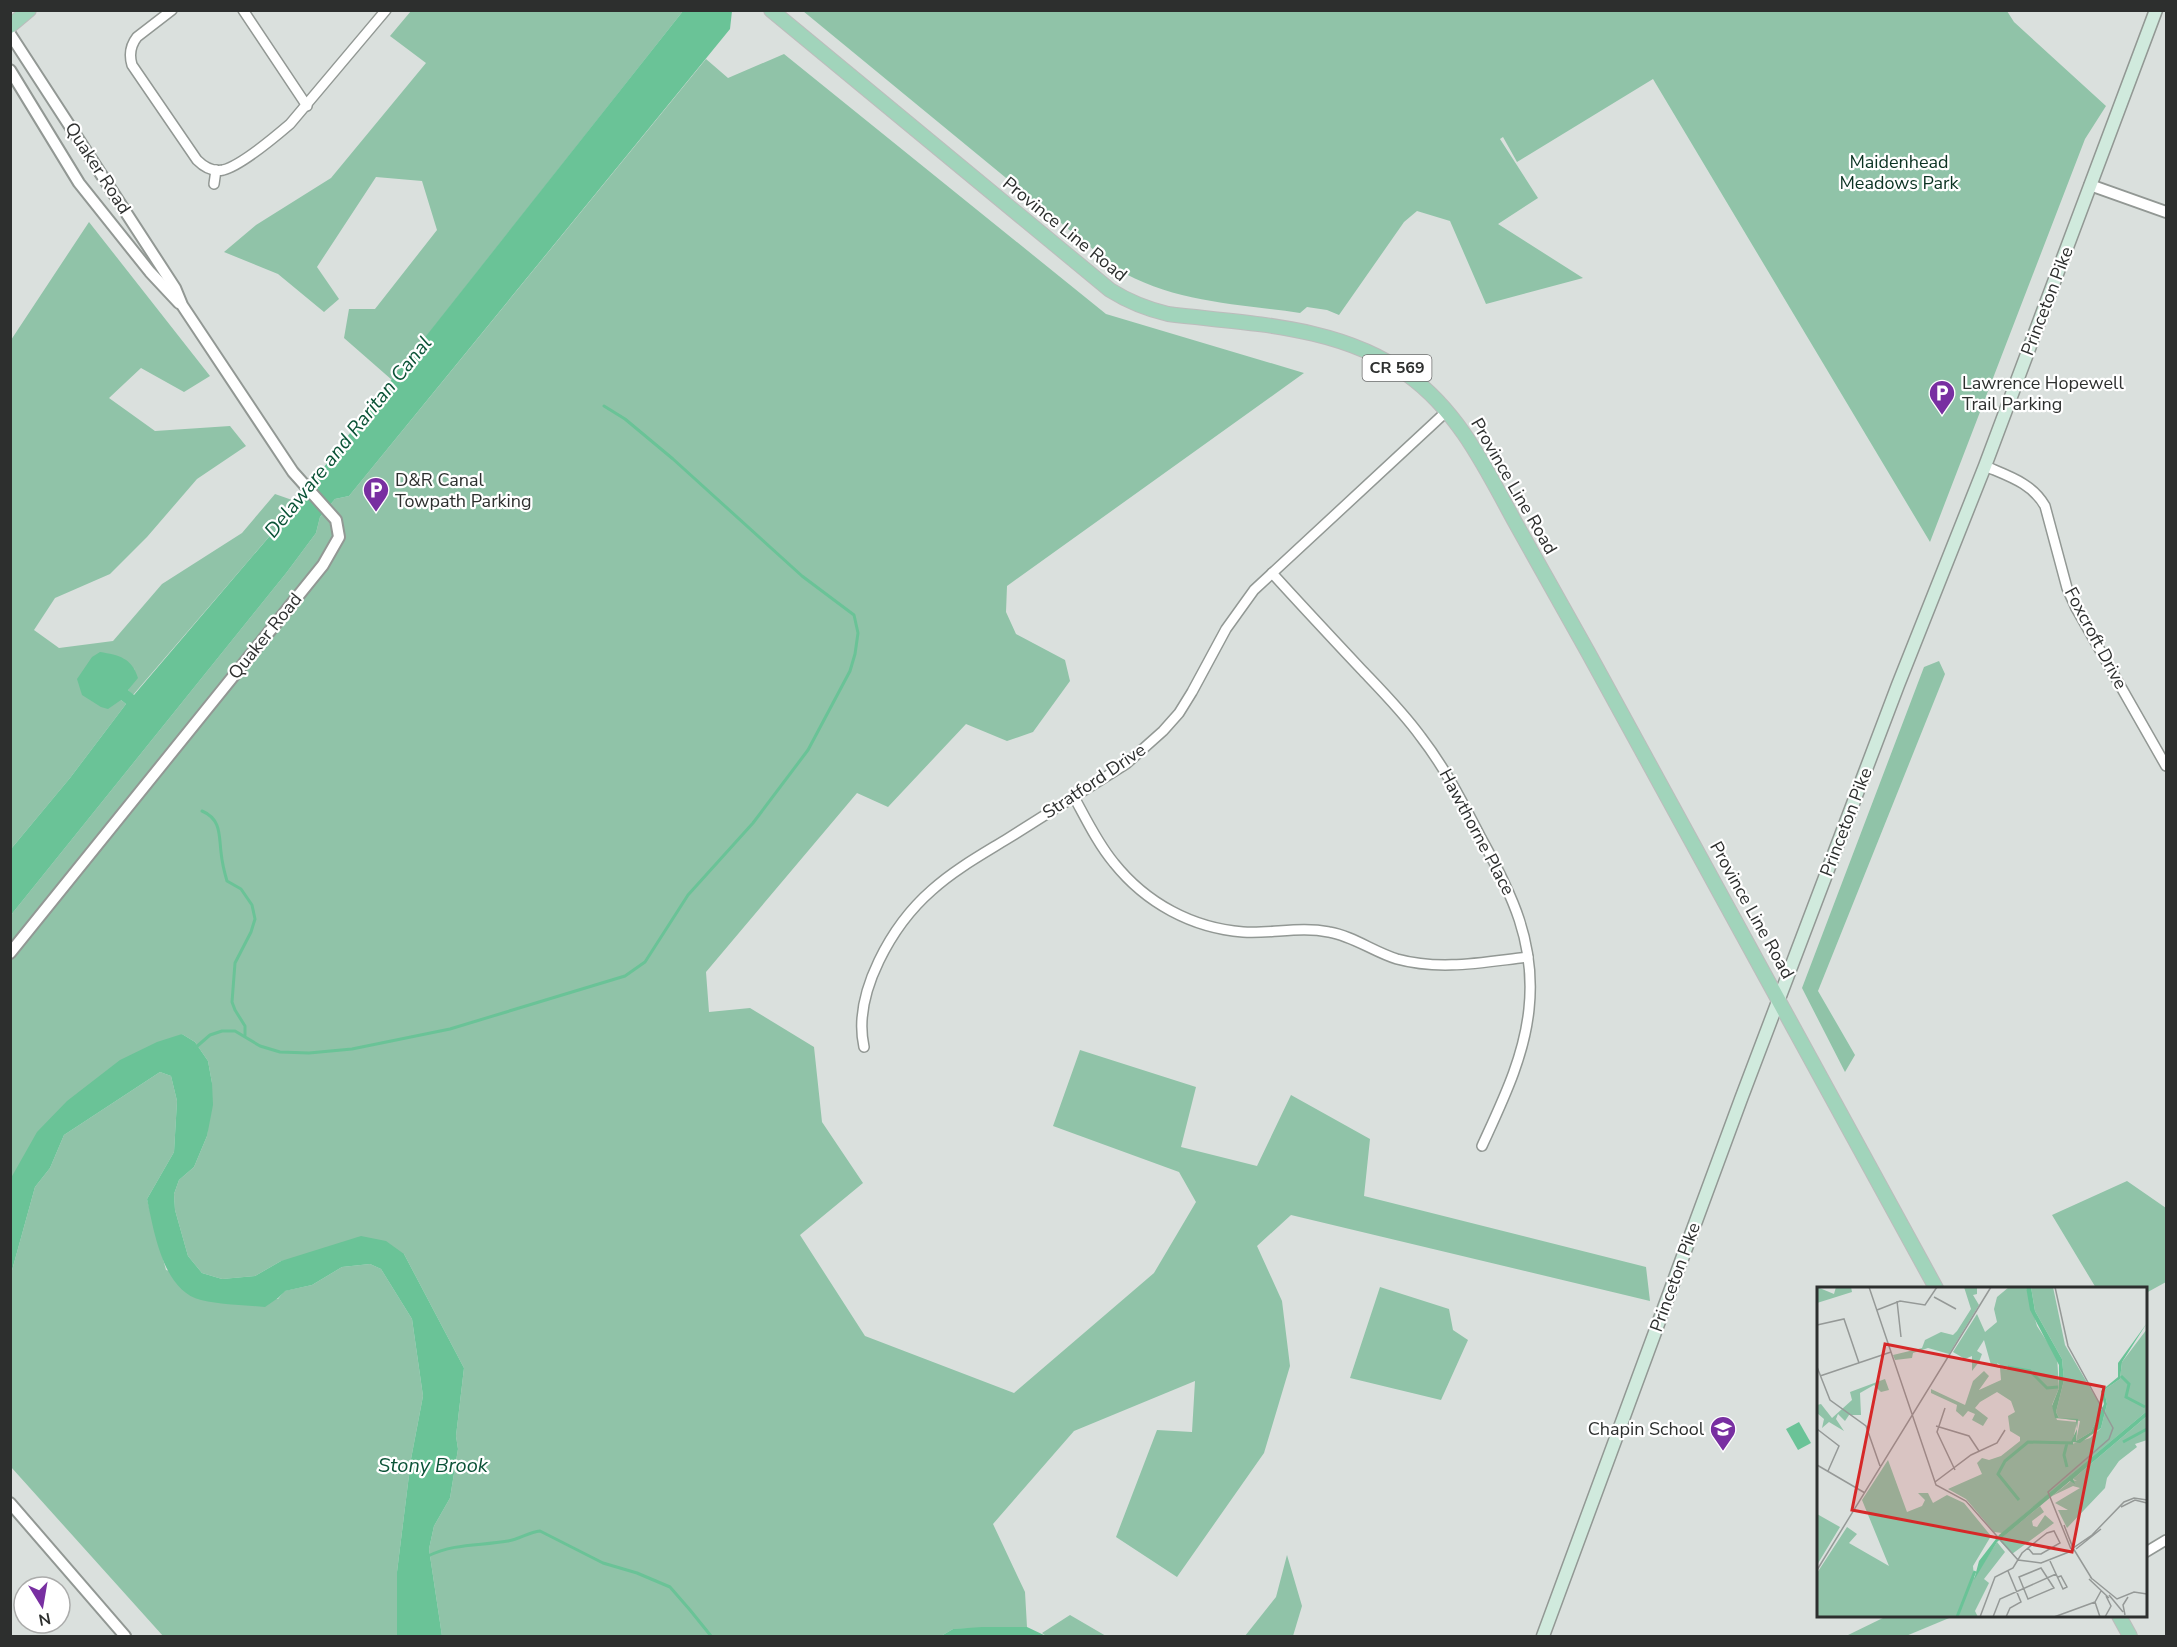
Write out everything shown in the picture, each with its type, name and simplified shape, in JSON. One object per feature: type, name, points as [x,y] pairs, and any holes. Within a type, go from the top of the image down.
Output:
[{"type":"main road","points":[[10,26],[29,10]]},
{"type":"main road","name":"Province Line Road","points":[[771,10],[1110,290],[1128,301],[1168,314],[1314,333],[1339,340],[1363,349],[1400,370],[1427,390],[1447,411],[1478,453],[1779,997],[1935,1287]]},
{"type":"main road","name":"Princeton Pike","points":[[1543,1636],[1779,997],[1922,621],[1985,466],[2156,10]]},
{"type":"main road","points":[[2120,1617],[2130,1636]]},
{"type":"street","points":[[172,10],[139,35],[126,51],[132,65],[197,160],[208,168],[216,170],[231,166],[274,137],[307,106],[386,10]]},
{"type":"street","points":[[243,10],[307,106]]},
{"type":"street","name":"Quaker Road","points":[[10,34],[175,288],[182,305]]},
{"type":"street","name":"Quaker Road","points":[[10,70],[79,183],[150,272],[182,305],[270,438],[306,488],[331,513],[339,528],[339,537],[323,565],[10,953]]},
{"type":"street","points":[[214,184],[216,170]]},
{"type":"street","points":[[2090,185],[2166,212]]},
{"type":"street","name":"Stratford Drive","points":[[864,1047],[861,1022],[867,993],[896,931],[913,909],[948,876],[1126,764],[1163,731],[1192,692],[1238,610],[1254,590],[1447,411]]},
{"type":"street","name":"Foxcroft Drive","points":[[1985,466],[2024,483],[2040,496],[2045,506],[2067,588],[2076,608],[2166,765]]},
{"type":"street","name":"Hawthorne Place","points":[[1272,573],[1402,713],[1438,760],[1505,881],[1521,923],[1528,957],[1530,983],[1526,1029],[1514,1073],[1482,1146]]},
{"type":"street","points":[[1074,797],[1109,857],[1128,880],[1162,907],[1202,925],[1245,932],[1303,929],[1332,932],[1394,958],[1434,965],[1528,957]]},
{"type":"street","points":[[10,1503],[126,1636]]},
{"type":"street","points":[[2147,1551],[2166,1540]]},
{"type":"green space","points":[[411,11],[683,11],[392,380],[344,338],[349,309],[375,309],[437,230],[422,181],[376,177],[317,267],[339,299],[324,312],[278,274],[224,252],[256,225],[331,178],[426,63],[390,36]]},
{"type":"green space","name":"Maidenhead Meadows Park","points":[[803,11],[2007,11],[2014,22],[2106,106],[2085,139],[1930,542],[1653,79],[1517,162],[1503,137],[1500,139],[1538,198],[1498,224],[1583,278],[1486,304],[1450,221],[1417,211],[1404,222],[1339,315],[1327,310],[1307,307],[1300,313],[1229,304],[1182,295],[1160,289],[1117,269]]},
{"type":"green space","points":[[784,54],[1106,314],[1304,373],[1007,586],[1006,612],[1016,634],[1065,660],[1070,681],[1033,732],[1007,741],[966,724],[888,807],[857,793],[706,972],[709,1012],[750,1008],[814,1047],[822,1122],[863,1183],[800,1235],[865,1336],[1014,1393],[1154,1273],[1196,1202],[1179,1172],[1053,1126],[1080,1050],[1196,1087],[1181,1147],[1257,1166],[1291,1095],[1370,1139],[1364,1196],[1646,1267],[1650,1301],[1291,1215],[1257,1246],[1282,1301],[1290,1366],[1264,1453],[1177,1577],[1116,1537],[1157,1430],[1192,1432],[1195,1381],[1074,1431],[993,1524],[1025,1592],[1027,1627],[953,1629],[941,1636],[442,1636],[429,1549],[434,1526],[450,1498],[458,1449],[456,1436],[464,1368],[404,1254],[281,1261],[255,1276],[222,1279],[202,1273],[188,1256],[175,1210],[174,1194],[179,1180],[194,1167],[207,1136],[212,1083],[208,1061],[195,1042],[182,1034],[11,1178],[11,915],[287,572],[316,533],[320,517],[335,499],[349,496],[706,59],[728,78]]},
{"type":"green space","points":[[89,222],[210,376],[184,392],[141,368],[109,398],[155,431],[230,426],[246,446],[197,479],[147,537],[110,574],[55,598],[34,630],[59,648],[113,641],[162,584],[242,533],[275,494],[295,501],[280,524],[133,695],[128,690],[135,668],[121,700],[126,704],[70,778],[11,849],[11,340]]},
{"type":"green space","points":[[1939,661],[1945,674],[1818,991],[1855,1055],[1845,1072],[1802,988],[1924,667]]},
{"type":"green space","points":[[160,1072],[171,1076],[177,1101],[174,1152],[147,1199],[166,1270],[278,1299],[284,1291],[312,1285],[342,1267],[370,1264],[381,1269],[412,1319],[423,1396],[411,1459],[397,1572],[397,1636],[163,1636],[11,1467],[11,1274],[35,1187],[50,1168],[64,1135]]},
{"type":"green space","points":[[2127,1181],[2166,1208],[2166,1282],[2147,1292],[2147,1287],[2095,1287],[2052,1215]]},
{"type":"green space","points":[[1380,1287],[1449,1309],[1453,1330],[1468,1340],[1441,1400],[1350,1378]]},
{"type":"green space","points":[[1287,1555],[1302,1606],[1293,1636],[1245,1636],[1276,1597]]},
{"type":"green space","points":[[1070,1615],[1106,1636],[1046,1636],[1042,1633]]},
{"type":"green space","points":[[1885,1617],[1952,1617],[1906,1636],[1846,1636]]},
{"type":"water","name":"Delaware and Raritan Canal","points":[[683,11],[732,11],[730,29],[349,496],[335,499],[320,517],[316,533],[287,572],[11,915],[11,849],[70,778],[126,704],[121,700],[108,709],[82,695],[77,679],[92,657],[100,652],[119,656],[128,662],[138,678],[128,690],[134,695],[280,524]]},
{"type":"water","name":"Stony Brook","points":[[182,1034],[195,1042],[208,1061],[212,1083],[213,1105],[207,1136],[194,1167],[179,1180],[174,1194],[175,1210],[188,1256],[202,1273],[222,1279],[255,1276],[281,1261],[361,1236],[386,1241],[404,1254],[464,1368],[456,1436],[458,1449],[450,1498],[434,1526],[429,1549],[442,1636],[397,1636],[397,1572],[411,1459],[423,1396],[412,1319],[381,1269],[370,1264],[342,1267],[312,1285],[285,1291],[265,1307],[201,1300],[188,1294],[178,1285],[162,1258],[147,1199],[174,1152],[177,1101],[171,1076],[160,1072],[64,1135],[50,1168],[35,1187],[11,1274],[11,1178],[37,1132],[67,1101],[120,1060],[157,1042]]},
{"type":"water","points":[[1799,1422],[1811,1443],[1798,1450],[1786,1429]]},
{"type":"water","points":[[1027,1627],[1046,1636],[941,1636],[953,1629]]},
{"type":"waterway","points":[[195,1048],[210,1035],[222,1031],[235,1031],[260,1046],[280,1052],[309,1053],[352,1049],[450,1029],[625,976],[645,962],[688,895],[753,823],[808,750],[850,671],[858,633],[854,615],[802,576],[673,459],[625,419],[604,406]]},
{"type":"waterway","points":[[202,811],[213,818],[218,828],[227,881],[241,889],[252,905],[255,919],[235,963],[232,1002],[245,1026],[245,1035]]},
{"type":"waterway","points":[[428,1556],[458,1547],[512,1540],[540,1531],[603,1563],[637,1573],[670,1587],[711,1636]]},
{"type":"place","name":"Lawrence Hopewell Trail Parking","points":[[1942,416]]},
{"type":"place","name":"D&R Canal Towpath Parking","points":[[376,513]]},
{"type":"place","name":"Chapin School","points":[[1723,1452]]}]
